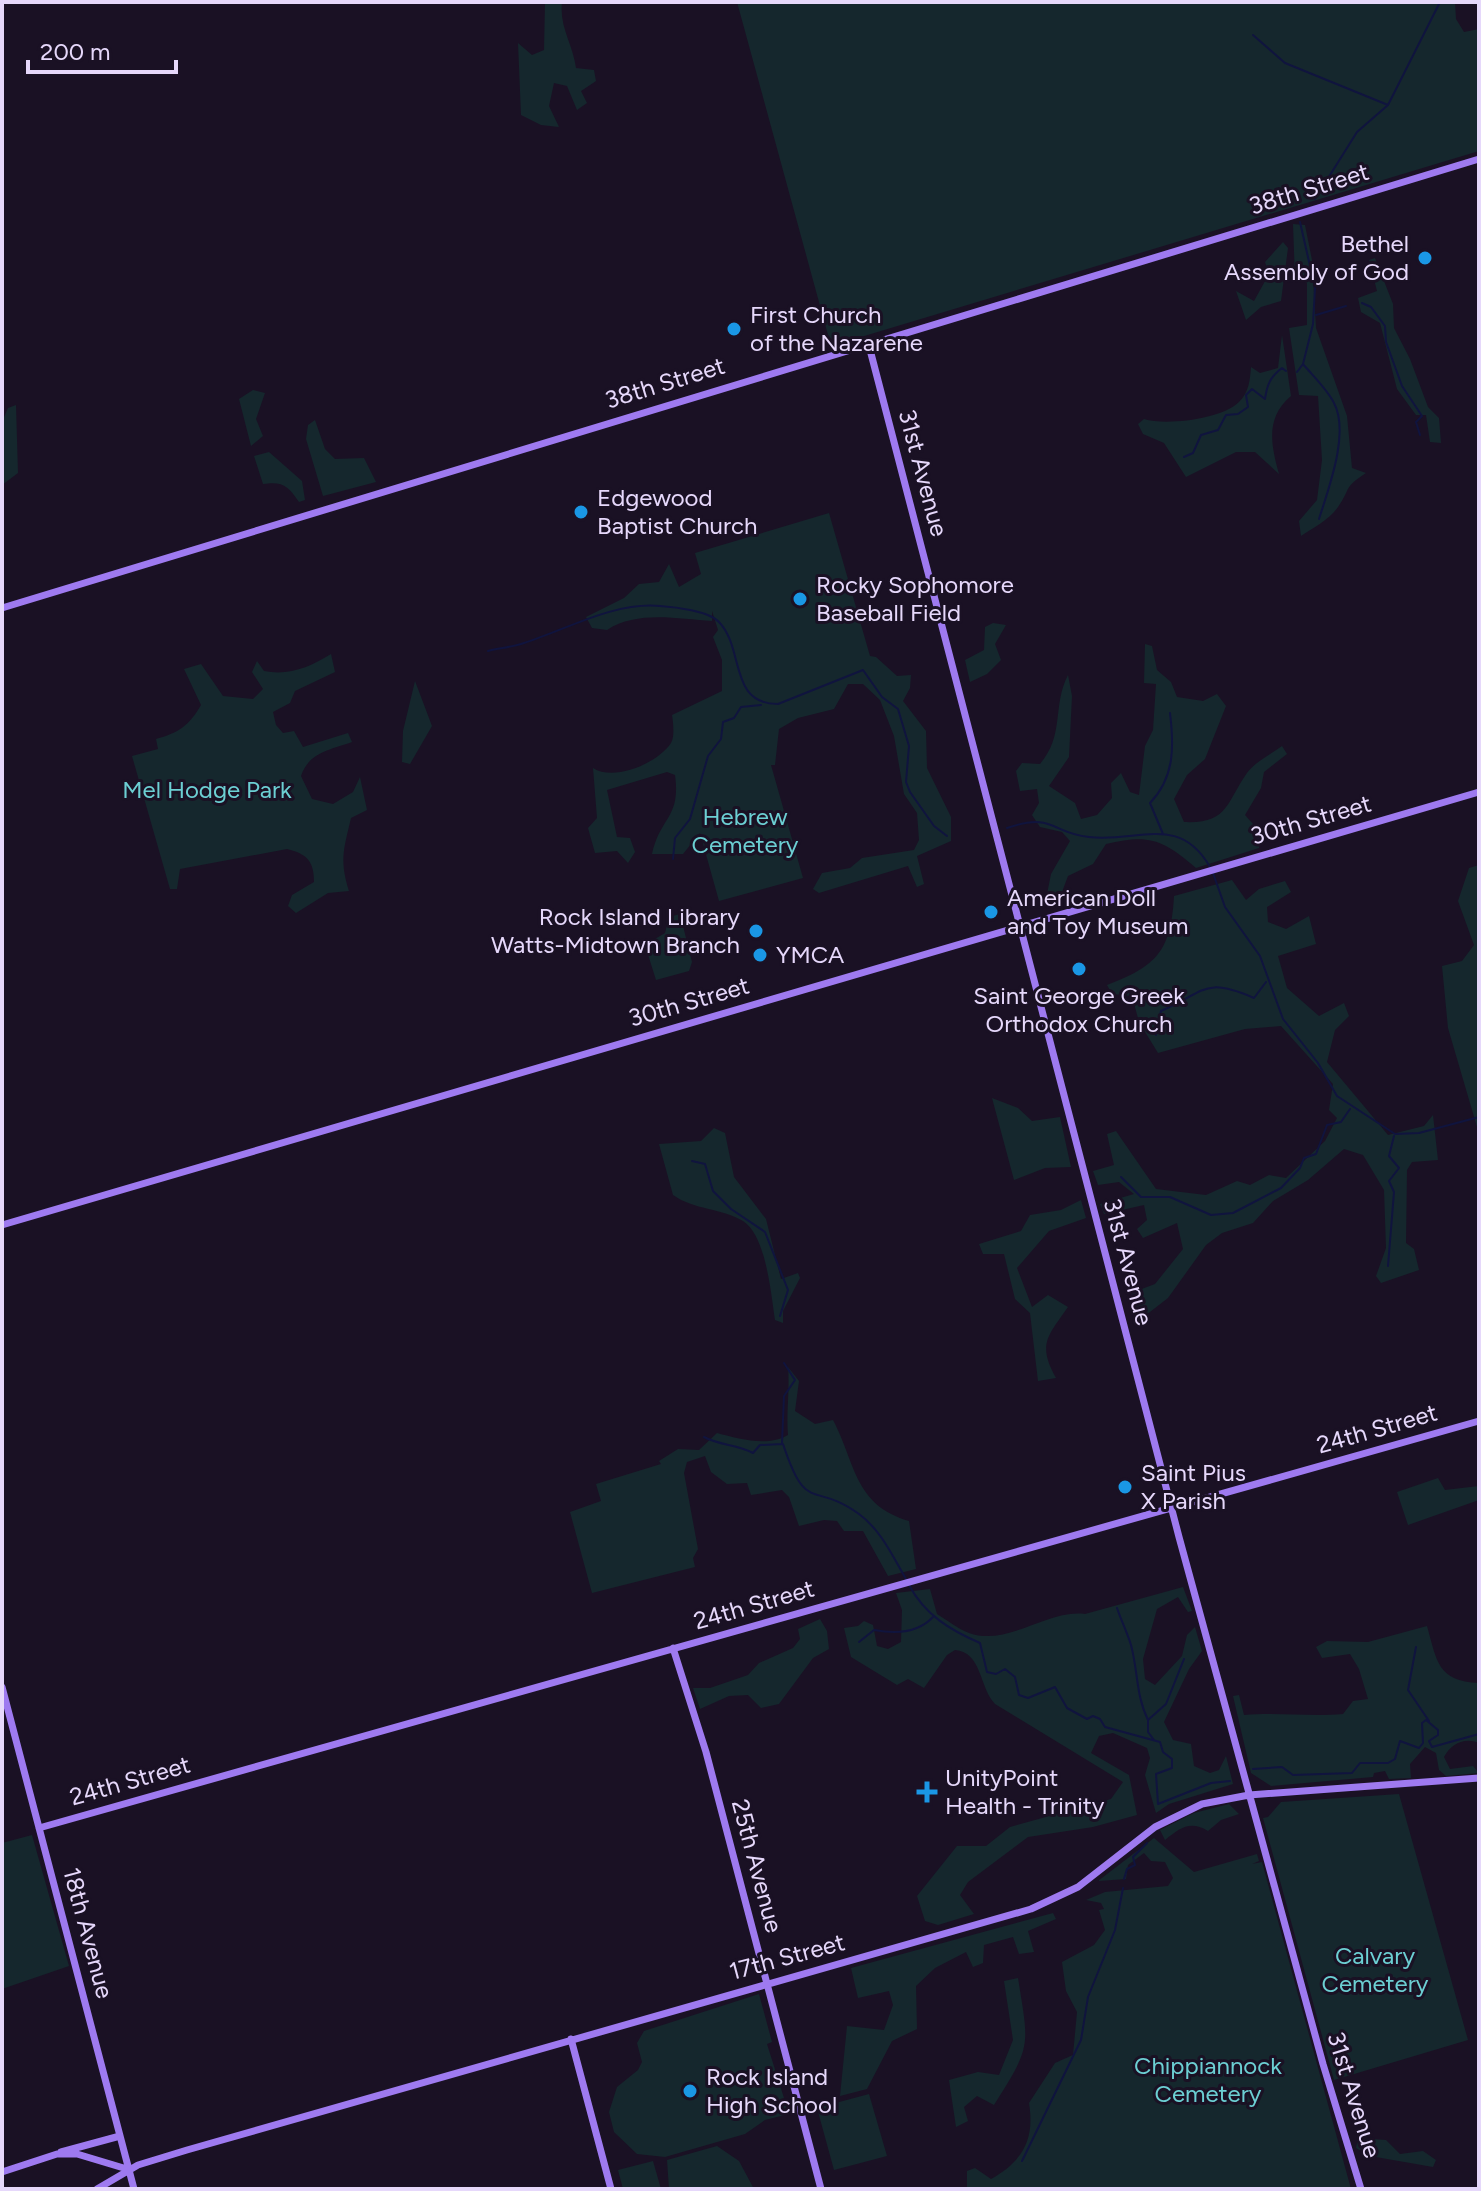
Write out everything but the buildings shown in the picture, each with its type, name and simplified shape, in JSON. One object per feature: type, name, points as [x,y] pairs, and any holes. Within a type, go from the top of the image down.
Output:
[{"type":"street","name":"38th Street","points":[[2,608],[868,342],[1479,159]]},
{"type":"street","name":"31st Avenue","points":[[868,342],[1172,1507],[1249,1795],[1361,2189]]},
{"type":"street","name":"30th Street","points":[[2,1225],[1479,792]]},
{"type":"street","name":"24th Street","points":[[39,1828],[1479,1421]]},
{"type":"street","name":"25th Avenue","points":[[673,1648],[706,1752],[821,2189]]},
{"type":"street","name":"18th Avenue","points":[[2,1690],[134,2189]]},
{"type":"street","name":"17th Street","points":[[97,2189],[129,2169],[1054,1901],[1078,1887],[1169,1818],[1202,1804],[1249,1795],[1479,1778]]},
{"type":"street","points":[[571,2039],[611,2189]]},
{"type":"street","points":[[2,2172],[120,2136]]},
{"type":"street","points":[[57,2154],[77,2154],[129,2169]]},
{"type":"green space","points":[[545,2],[562,2],[562,19],[576,68],[594,70],[596,81],[581,91],[587,103],[577,110],[567,86],[554,83],[549,106],[559,127],[541,125],[521,115],[518,43],[532,55],[544,50]]},
{"type":"green space","points":[[737,2],[1455,2],[1456,19],[1464,32],[1479,29],[1479,151],[831,346]]},
{"type":"green space","points":[[1293,224],[1305,225],[1312,260],[1316,328],[1347,416],[1352,468],[1366,473],[1350,486],[1330,516],[1301,536],[1299,521],[1317,500],[1322,460],[1318,396],[1299,395],[1289,328],[1307,325],[1307,283],[1295,279]]},
{"type":"green space","points":[[1283,242],[1288,248],[1281,301],[1261,307],[1246,320],[1236,291],[1254,301],[1269,274],[1265,262]]},
{"type":"green space","points":[[1375,258],[1393,304],[1394,328],[1410,359],[1428,407],[1439,418],[1441,443],[1430,442],[1426,415],[1416,415],[1397,389],[1380,323],[1361,312],[1358,298],[1377,291],[1369,260]]},
{"type":"green space","points":[[1282,335],[1291,396],[1277,413],[1272,432],[1279,474],[1255,452],[1236,452],[1186,477],[1164,443],[1143,434],[1138,424],[1144,419],[1166,422],[1193,420],[1231,408],[1245,394],[1251,367],[1260,373],[1278,368]]},
{"type":"green space","points":[[253,390],[265,393],[256,419],[263,436],[251,446],[239,399]]},
{"type":"green space","points":[[16,405],[18,473],[2,485],[2,422],[8,408]]},
{"type":"green space","points":[[315,420],[325,449],[335,459],[364,458],[376,482],[323,496],[306,439],[308,425]]},
{"type":"green space","points":[[269,452],[302,481],[305,500],[299,502],[288,488],[280,484],[263,484],[254,456]]},
{"type":"green space","name":"Hebrew Cemetery","points":[[829,513],[870,656],[876,657],[897,676],[911,675],[910,688],[903,701],[926,731],[927,768],[951,817],[951,841],[917,856],[924,884],[917,887],[908,866],[819,893],[813,889],[822,873],[850,868],[862,858],[914,850],[919,840],[917,813],[904,794],[894,736],[880,700],[863,684],[848,684],[834,709],[798,718],[779,729],[775,765],[771,765],[803,878],[719,901],[700,833],[683,854],[652,854],[675,800],[675,775],[667,772],[607,790],[617,837],[630,838],[635,852],[628,863],[617,851],[595,853],[588,828],[597,818],[593,768],[602,772],[623,772],[646,763],[665,750],[673,737],[672,715],[722,691],[722,660],[713,637],[718,630],[712,611],[712,621],[644,618],[607,630],[592,628],[586,617],[624,598],[639,584],[659,582],[669,564],[679,587],[701,574],[695,553]]},
{"type":"green space","points":[[993,623],[1006,625],[995,644],[1001,660],[987,674],[970,682],[965,660],[984,650],[985,627]]},
{"type":"green space","points":[[1145,644],[1152,646],[1157,670],[1171,682],[1177,697],[1203,701],[1217,694],[1226,706],[1205,759],[1187,775],[1174,799],[1184,822],[1198,822],[1218,815],[1254,765],[1282,746],[1287,754],[1264,772],[1261,788],[1245,815],[1261,833],[1259,848],[1196,868],[1174,851],[1154,841],[1133,839],[1106,844],[1093,864],[1068,876],[1059,900],[1045,904],[1051,874],[1070,841],[1062,832],[1040,827],[1032,815],[1039,803],[1037,789],[1020,791],[1016,771],[1022,763],[1040,764],[1048,753],[1068,675],[1072,696],[1069,757],[1049,786],[1075,803],[1081,819],[1097,815],[1112,798],[1111,783],[1121,773],[1130,792],[1139,795],[1145,746],[1153,730],[1156,684],[1144,683]]},
{"type":"green space","name":"Mel Hodge Park","points":[[331,654],[335,672],[295,691],[290,703],[273,712],[276,725],[283,733],[294,731],[303,747],[348,733],[352,742],[315,757],[301,776],[312,799],[333,804],[353,792],[360,777],[367,810],[351,818],[346,838],[343,862],[349,891],[328,893],[296,913],[288,906],[292,895],[314,882],[314,875],[308,860],[300,853],[287,849],[180,869],[177,889],[170,889],[132,756],[158,749],[156,739],[182,728],[201,705],[184,669],[201,664],[223,696],[253,699],[263,689],[252,672],[257,661],[264,671],[282,672],[307,666]]},
{"type":"green space","points":[[415,681],[432,726],[410,764],[402,762],[403,731]]},
{"type":"green space","points":[[1479,865],[1479,1147],[1477,1127],[1448,1028],[1442,966],[1462,961],[1474,945],[1458,901],[1469,868]]},
{"type":"green space","points":[[1232,880],[1246,900],[1259,889],[1285,881],[1291,892],[1267,907],[1268,922],[1286,929],[1309,916],[1316,944],[1278,956],[1287,988],[1319,1016],[1344,1003],[1349,1016],[1335,1030],[1327,1062],[1388,1135],[1424,1126],[1433,1115],[1438,1160],[1412,1162],[1407,1170],[1406,1243],[1414,1249],[1419,1270],[1381,1283],[1376,1276],[1386,1248],[1384,1190],[1363,1155],[1344,1149],[1308,1180],[1273,1201],[1253,1223],[1222,1233],[1206,1245],[1168,1298],[1137,1322],[1131,1293],[1155,1284],[1183,1249],[1177,1223],[1143,1238],[1137,1229],[1147,1220],[1144,1205],[1104,1214],[1100,1204],[1134,1194],[1119,1182],[1098,1185],[1093,1171],[1114,1165],[1107,1134],[1116,1131],[1156,1189],[1206,1195],[1237,1181],[1250,1185],[1269,1175],[1286,1178],[1325,1141],[1337,1118],[1329,1110],[1333,1084],[1281,1026],[1245,1029],[1158,1053],[1139,1022],[1132,996],[1112,994],[1107,985],[1138,971],[1158,954],[1169,930],[1174,896]]},
{"type":"green space","points":[[680,914],[692,962],[689,971],[656,980],[645,945],[665,933],[669,917]]},
{"type":"green space","points":[[992,1098],[1018,1108],[1032,1121],[1060,1117],[1071,1167],[1045,1168],[1014,1180]]},
{"type":"green space","points":[[714,1128],[725,1133],[734,1177],[766,1219],[781,1279],[798,1273],[800,1278],[783,1311],[783,1323],[775,1320],[766,1266],[751,1228],[735,1217],[690,1204],[673,1195],[659,1144],[701,1141]]},
{"type":"green space","points":[[1081,1200],[1086,1218],[1049,1231],[1017,1268],[1032,1307],[1048,1295],[1068,1307],[1047,1341],[1047,1357],[1056,1378],[1038,1381],[1030,1313],[1015,1299],[1004,1254],[983,1254],[979,1244],[1021,1231],[1030,1215],[1061,1210]]},
{"type":"green space","points":[[788,1367],[799,1381],[795,1411],[815,1424],[833,1420],[867,1494],[891,1514],[909,1521],[916,1569],[888,1576],[863,1531],[844,1531],[837,1521],[824,1520],[799,1526],[789,1497],[782,1490],[751,1495],[747,1483],[727,1484],[711,1472],[705,1456],[687,1462],[684,1473],[698,1549],[693,1558],[695,1567],[592,1593],[570,1512],[601,1501],[596,1484],[661,1464],[659,1461],[678,1449],[699,1450],[717,1433],[763,1441],[788,1435]]},
{"type":"green space","points":[[1438,1478],[1445,1490],[1479,1486],[1479,1500],[1408,1525],[1397,1492]]},
{"type":"green space","points":[[1183,1587],[1192,1611],[1188,1612],[1178,1597],[1157,1609],[1143,1659],[1145,1679],[1155,1685],[1182,1656],[1187,1635],[1195,1627],[1202,1651],[1189,1669],[1164,1722],[1173,1740],[1191,1744],[1194,1766],[1210,1773],[1219,1770],[1226,1756],[1233,1784],[1169,1804],[1156,1813],[1145,1775],[1150,1758],[1147,1748],[1113,1733],[1099,1736],[1091,1753],[1129,1775],[1137,1815],[1093,1827],[1028,1837],[968,1882],[960,1895],[974,1914],[938,1925],[925,1921],[917,1896],[957,1846],[986,1846],[1010,1827],[1111,1799],[1123,1782],[995,1704],[975,1663],[964,1652],[955,1650],[947,1655],[924,1688],[908,1679],[897,1685],[851,1657],[844,1628],[858,1626],[864,1621],[873,1625],[877,1646],[888,1649],[901,1642],[902,1610],[896,1593],[930,1589],[937,1614],[969,1633],[984,1636],[1013,1632],[1056,1617],[1085,1614]]},
{"type":"green space","points":[[820,1619],[827,1631],[829,1649],[813,1658],[779,1704],[761,1708],[748,1695],[729,1696],[700,1709],[693,1688],[710,1688],[748,1675],[759,1663],[793,1648],[800,1639],[798,1629]]},
{"type":"green space","points":[[1427,1626],[1441,1667],[1455,1678],[1479,1683],[1479,1743],[1458,1743],[1444,1757],[1450,1769],[1473,1766],[1479,1773],[1446,1776],[1439,1770],[1436,1753],[1425,1747],[1410,1764],[1411,1778],[1389,1779],[1385,1771],[1374,1773],[1373,1777],[1271,1786],[1251,1773],[1233,1696],[1239,1695],[1244,1715],[1343,1714],[1353,1701],[1368,1699],[1359,1669],[1350,1654],[1322,1658],[1316,1647],[1327,1641],[1368,1642]]},
{"type":"green space","name":"Calvary Cemetery","points":[[1399,1794],[1468,2040],[1334,2080],[1263,1818],[1268,1817],[1281,1802]]},
{"type":"green space","points":[[1229,1804],[1239,1814],[1221,1820],[1208,1831],[1196,1826],[1185,1827],[1165,1840],[1160,1830],[1194,1813]]},
{"type":"green space","points":[[32,1835],[69,1966],[2,1989],[2,1843]]},
{"type":"green space","name":"Chippiannock Cemetery","points":[[1154,1838],[1194,1872],[1257,1854],[1259,1861],[1252,1864],[1262,1862],[1351,2189],[967,2189],[967,2171],[975,2168],[991,2179],[1019,2157],[1030,2128],[1029,2103],[1055,2063],[1073,2055],[1077,2012],[1066,1991],[1062,1962],[1094,1945],[1105,1930],[1099,1910],[1104,1909],[1101,1903],[1086,1900],[1105,1892],[1168,1886],[1173,1878],[1165,1862],[1151,1861],[1144,1853],[1128,1865],[1126,1879],[1098,1881]]},
{"type":"green space","points":[[1053,1913],[1056,1919],[1028,1931],[1034,1952],[1019,1954],[1013,1937],[984,1945],[983,1963],[973,1967],[966,1952],[935,1968],[916,1986],[917,2029],[892,2041],[867,2089],[840,2096],[847,2026],[884,2030],[893,2005],[889,1991],[858,1998],[851,1968]]},
{"type":"green space","points":[[1018,1978],[1025,2033],[1021,2057],[994,2105],[977,2096],[964,2107],[968,2121],[956,2127],[949,2080],[978,2072],[999,2075],[1013,2040],[1004,1981]]},
{"type":"green space","points":[[759,1994],[772,2042],[767,2044],[789,2114],[765,2120],[745,2134],[665,2157],[637,2154],[614,2132],[609,2112],[617,2087],[638,2070],[642,2062],[637,2043],[644,2031]]},
{"type":"green space","points":[[869,2094],[887,2156],[834,2170],[817,2108]]},
{"type":"green space","points":[[1358,2138],[1386,2140],[1400,2154],[1423,2151],[1436,2160],[1433,2167],[1370,2156],[1356,2148]]},
{"type":"green space","points":[[717,2146],[739,2161],[754,2189],[669,2189],[667,2160]]},
{"type":"green space","points":[[653,2161],[661,2189],[623,2189],[618,2170]]},
{"type":"waterway","points":[[1315,199],[1357,132],[1388,105],[1440,2]]},
{"type":"waterway","points":[[1253,35],[1285,63],[1388,105]]},
{"type":"waterway","points":[[1300,222],[1315,288],[1313,324],[1303,364],[1334,403],[1340,430],[1336,461],[1319,519]]},
{"type":"waterway","points":[[1362,303],[1371,307],[1385,326],[1386,342],[1402,386],[1422,416],[1416,422],[1420,435]]},
{"type":"waterway","points":[[1316,315],[1346,306]]},
{"type":"waterway","points":[[1297,372],[1303,364]]},
{"type":"waterway","points":[[1184,457],[1193,453],[1201,435],[1218,430],[1226,415],[1238,414],[1248,407],[1246,395],[1252,389],[1265,399],[1272,378],[1282,368],[1286,371]]},
{"type":"waterway","points":[[488,651],[520,644],[608,612],[660,606],[700,612],[719,622],[727,633],[744,685],[751,695],[762,702],[778,704],[863,670],[882,697],[898,709],[909,746],[906,782],[934,826],[947,836]]},
{"type":"waterway","points":[[673,859],[675,838],[690,819],[708,756],[721,739],[723,722],[734,718],[741,707],[761,705]]},
{"type":"waterway","points":[[1163,834],[1150,803],[1164,783],[1171,761],[1170,713]]},
{"type":"waterway","points":[[1007,828],[1035,822],[1089,837],[1171,835],[1185,840],[1198,850],[1210,867]]},
{"type":"waterway","points":[[1213,873],[1225,907],[1260,956],[1283,1019],[1318,1063],[1337,1096],[1395,1134],[1419,1133],[1479,1117]]},
{"type":"waterway","points":[[1156,1035],[1161,1011],[1205,989],[1224,988],[1254,998],[1266,982]]},
{"type":"waterway","points":[[1121,1177],[1141,1197],[1170,1197],[1211,1215],[1233,1213],[1281,1188],[1300,1168],[1304,1158],[1316,1154],[1327,1125],[1341,1122],[1350,1109]]},
{"type":"waterway","points":[[1388,1266],[1394,1192],[1389,1181],[1399,1168],[1389,1156],[1394,1136]]},
{"type":"waterway","points":[[692,1161],[705,1164],[713,1191],[731,1209],[765,1232],[788,1290],[780,1316]]},
{"type":"waterway","points":[[782,1443],[784,1396],[795,1380],[784,1363]]},
{"type":"waterway","points":[[704,1437],[753,1453],[760,1445],[783,1444],[798,1481],[805,1489],[843,1504],[867,1520],[886,1544],[906,1579]]},
{"type":"waterway","points":[[909,1585],[915,1596],[939,1620],[980,1643],[987,1672],[996,1674],[1005,1669],[1015,1677],[1019,1695],[1028,1698],[1055,1687],[1067,1708],[1087,1719],[1093,1716],[1100,1719],[1105,1727],[1160,1742],[1163,1752],[1172,1759],[1172,1768],[1156,1774],[1158,1804],[1211,1783],[1230,1781]]},
{"type":"waterway","points":[[1117,1608],[1131,1645],[1141,1702],[1148,1720]]},
{"type":"waterway","points":[[859,1642],[874,1630],[906,1631],[933,1617]]},
{"type":"waterway","points":[[1416,1647],[1408,1690],[1429,1721]]},
{"type":"waterway","points":[[1154,1740],[1148,1732],[1148,1720],[1166,1704],[1184,1659]]},
{"type":"waterway","points":[[1253,1769],[1282,1767],[1293,1775],[1352,1773],[1360,1763],[1388,1763],[1395,1759],[1400,1741],[1419,1748],[1423,1743],[1422,1723],[1426,1720],[1438,1730],[1438,1735],[1429,1741],[1432,1747],[1479,1734]]},
{"type":"waterway","points":[[1124,1879],[1127,1869],[1135,1865],[1133,1857],[1147,1843]]},
{"type":"waterway","points":[[1022,2161],[1081,2040],[1088,1997],[1115,1930],[1123,1888]]},
{"type":"place","name":"Bethel Assembly of God","points":[[1425,258]]},
{"type":"place","name":"First Church of the Nazarene","points":[[734,329]]},
{"type":"place","name":"Edgewood Baptist Church","points":[[581,512]]},
{"type":"place","name":"Rocky Sophomore Baseball Field","points":[[800,599]]},
{"type":"place","name":"American Doll and Toy Museum","points":[[991,912]]},
{"type":"place","name":"Rock Island Library Watts-Midtown Branch","points":[[756,931]]},
{"type":"place","name":"YMCA","points":[[760,955]]},
{"type":"place","name":"Saint George Greek Orthodox Church","points":[[1079,969]]},
{"type":"place","name":"Saint Pius X Parish","points":[[1125,1487]]},
{"type":"place","name":"UnityPoint Health - Trinity","points":[[927,1792]]},
{"type":"place","name":"Rock Island High School","points":[[690,2091]]}]
